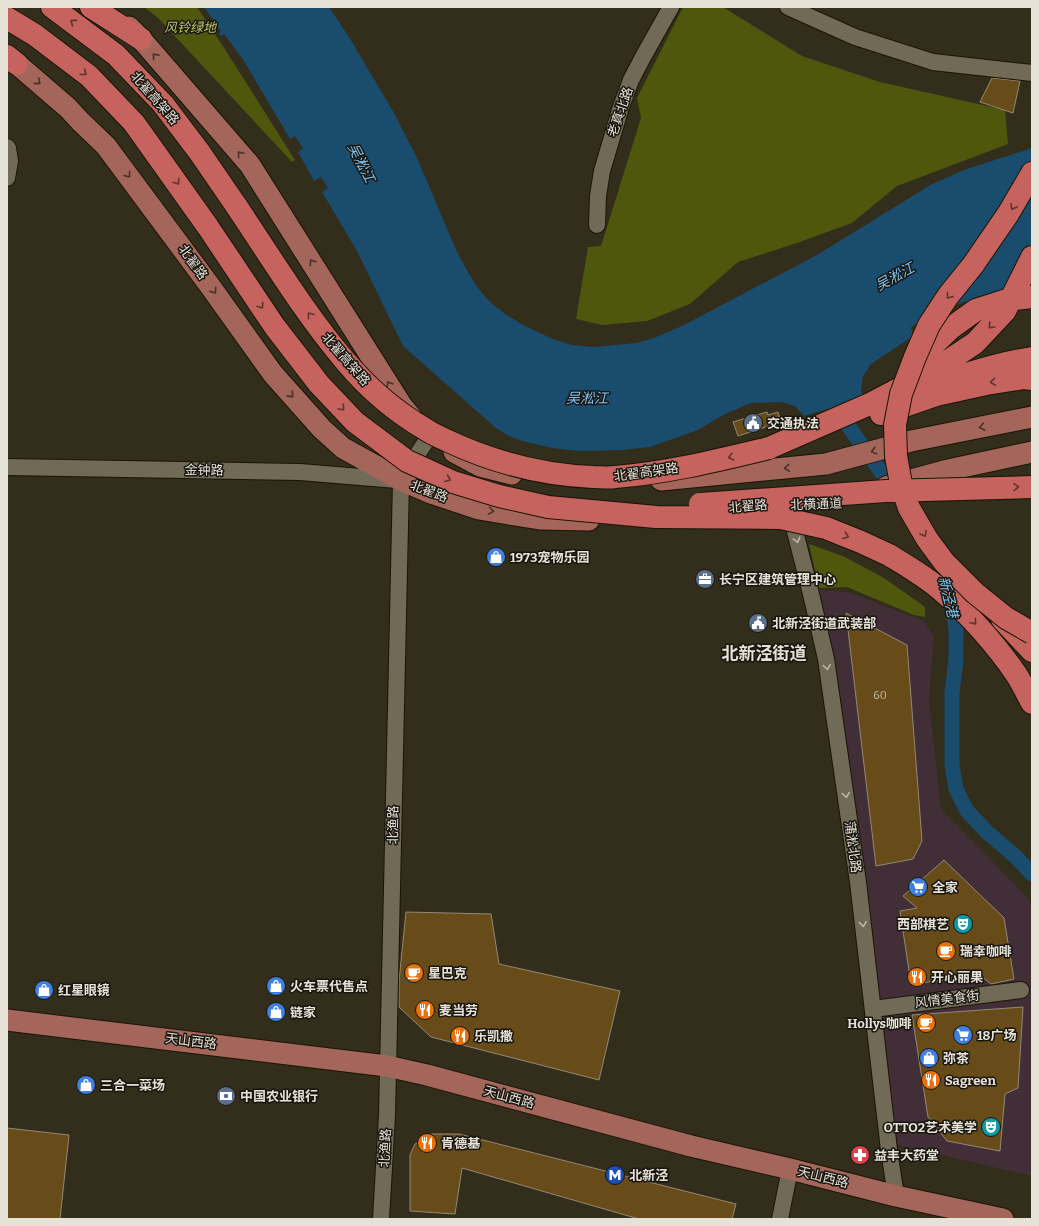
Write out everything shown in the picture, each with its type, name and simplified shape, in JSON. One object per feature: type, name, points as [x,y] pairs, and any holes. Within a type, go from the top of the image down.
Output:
[{"type":"highway","name":"北翟高架路","points":[[52,7],[116,55],[163,104],[200,153],[305,309],[346,362],[384,400],[425,430],[464,448],[510,464],[549,473],[580,476],[614,477],[658,472],[712,462],[769,448]]},
{"type":"highway","points":[[91,7],[141,39]]},
{"type":"highway","points":[[7,18],[35,34],[89,76],[134,123],[208,227],[275,327],[319,384],[355,422],[407,461],[453,482],[499,496],[548,507],[656,517],[781,518],[826,528],[889,555],[915,571],[942,591],[970,617],[993,644],[1016,674],[1032,703]]},
{"type":"highway","points":[[1032,173],[1008,214],[973,265],[948,296],[929,325],[901,394],[895,425],[896,456],[901,484],[909,508],[927,539],[944,562],[1004,620],[1032,650]]},
{"type":"highway","points":[[769,448],[872,403],[933,371],[975,343],[1005,311],[1032,257]]},
{"type":"highway","points":[[907,378],[929,349],[951,328],[976,310],[1007,300],[1032,297]]},
{"type":"highway","points":[[769,448],[941,382],[1010,362],[1032,358]]},
{"type":"highway","points":[[769,448],[886,413],[936,395],[986,384],[1032,378]]},
{"type":"highway","points":[[600,512],[886,491],[1032,487]]},
{"type":"highway","name":"北横通道","points":[[600,512],[899,502],[1032,502]]},
{"type":"highway","points":[[975,593],[1006,618],[1032,633]]},
{"type":"main road","points":[[109,7],[141,39],[250,165],[402,406],[428,438],[480,466],[513,475],[608,486],[826,464],[911,441],[1032,417]]},
{"type":"main road","name":"北翟路","points":[[10,60],[68,108],[106,146],[273,374],[322,429],[343,448],[401,480],[431,493],[479,509],[540,519],[599,520],[848,497],[948,470],[1032,452]]},
{"type":"main road","name":"天山西路","points":[[7,1020],[387,1066],[427,1075],[691,1146],[896,1196],[1003,1219]]},
{"type":"street","name":"老真北路","points":[[597,225],[598,196],[602,172],[621,107],[631,80],[671,7]]},
{"type":"street","points":[[788,7],[854,36],[933,62],[1032,73]]},
{"type":"street","points":[[7,147],[10,162],[7,178]]},
{"type":"street","points":[[401,480],[428,438]]},
{"type":"street","name":"金钟路","points":[[7,467],[300,472],[401,480]]},
{"type":"street","name":"北渔路","points":[[381,1219],[387,1115],[401,480]]},
{"type":"street","name":"蒲淞北路","points":[[788,502],[812,594],[826,660],[858,882],[889,1150],[896,1196]]},
{"type":"street","name":"风情美食街","points":[[873,1009],[1021,990]]},
{"type":"street","points":[[780,1219],[790,1169]]},
{"type":"shaded area","points":[[816,590],[848,592],[924,621],[934,636],[929,699],[941,809],[1028,898],[1032,906],[1032,1176],[898,1145]]},
{"type":"green space","name":"风铃绿地","points":[[144,7],[197,7],[295,160],[292,162],[158,18]]},
{"type":"green space","points":[[683,7],[723,7],[802,56],[880,82],[1005,110],[1008,144],[897,186],[852,223],[738,262],[690,304],[647,321],[602,325],[576,319],[588,247],[601,246],[641,118],[637,98]]},
{"type":"green space","points":[[809,544],[843,556],[884,578],[925,607],[925,617],[914,615],[847,587],[819,588]]},
{"type":"water","name":"吴淞江","points":[[204,7],[329,7],[349,37],[394,113],[417,158],[457,252],[477,287],[489,301],[505,314],[525,326],[553,339],[572,345],[594,347],[636,343],[654,338],[682,326],[817,255],[932,184],[964,170],[1032,148],[1032,281],[970,307],[966,301],[938,312],[911,327],[913,336],[871,364],[863,376],[861,391],[863,396],[835,407],[804,416],[795,406],[782,402],[751,403],[723,415],[698,430],[650,447],[622,450],[580,451],[552,448],[522,441],[509,436],[496,428],[403,346],[357,251],[322,192],[328,188],[321,177],[314,181],[298,152],[303,148],[295,136],[290,139],[244,61],[224,34],[221,36],[219,34],[221,31]]},
{"type":"building","points":[[992,78],[1020,81],[1013,113],[980,102]]},
{"type":"building","points":[[767,412],[768,415],[778,412],[781,422],[738,436],[733,422]]},
{"type":"building","points":[[846,613],[907,645],[922,841],[913,859],[876,866]]},
{"type":"building","points":[[944,860],[1004,918],[1014,979],[991,984],[981,976],[911,984],[900,911],[917,908],[903,896]]},
{"type":"building","points":[[406,912],[491,914],[499,964],[620,991],[599,1080],[431,1037],[399,1007],[399,981]]},
{"type":"building","points":[[1023,1007],[1018,1088],[1005,1094],[1000,1151],[947,1141],[928,1117],[912,1015]]},
{"type":"building","points":[[7,1128],[69,1135],[60,1219],[7,1219]]},
{"type":"building","points":[[432,1134],[459,1134],[736,1204],[732,1219],[639,1219],[462,1168],[455,1214],[410,1211],[410,1155],[415,1144]]},
{"type":"waterway","name":"新泾港","points":[[837,410],[896,493]]},
{"type":"waterway","name":"新泾港","points":[[950,596],[956,627],[956,660],[952,693],[952,765],[956,789],[967,811],[1032,874]]},
{"type":"place","name":"交通执法","points":[[753,423]]},
{"type":"place","name":"1973宠物乐园","points":[[496,557]]},
{"type":"place","name":"长宁区建筑管理中心","points":[[705,579]]},
{"type":"place","name":"北新泾街道武装部","points":[[758,623]]},
{"type":"place","name":"全家","points":[[918,887]]},
{"type":"place","name":"西部棋艺","points":[[963,924]]},
{"type":"place","name":"瑞幸咖啡","points":[[946,951]]},
{"type":"place","name":"星巴克","points":[[414,973]]},
{"type":"place","name":"开心丽果","points":[[917,977]]},
{"type":"place","name":"火车票代售点","points":[[276,986]]},
{"type":"place","name":"红星眼镜","points":[[44,990]]},
{"type":"place","name":"麦当劳","points":[[425,1010]]},
{"type":"place","name":"链家","points":[[276,1012]]},
{"type":"place","name":"Hollys咖啡","points":[[926,1023]]},
{"type":"place","name":"18广场","points":[[963,1035]]},
{"type":"place","name":"乐凯撒","points":[[460,1036]]},
{"type":"place","name":"弥茶","points":[[929,1058]]},
{"type":"place","name":"Sagreen","points":[[931,1080]]},
{"type":"place","name":"三合一菜场","points":[[86,1085]]},
{"type":"place","name":"中国农业银行","points":[[226,1096]]},
{"type":"place","name":"OTTO2艺术美学","points":[[991,1127]]},
{"type":"place","name":"肯德基","points":[[427,1143]]},
{"type":"place","name":"益丰大药堂","points":[[860,1155]]},
{"type":"place","name":"北新泾","points":[[615,1175]]},
{"type":"district","name":"北新泾街道","points":[[764,653]]}]
